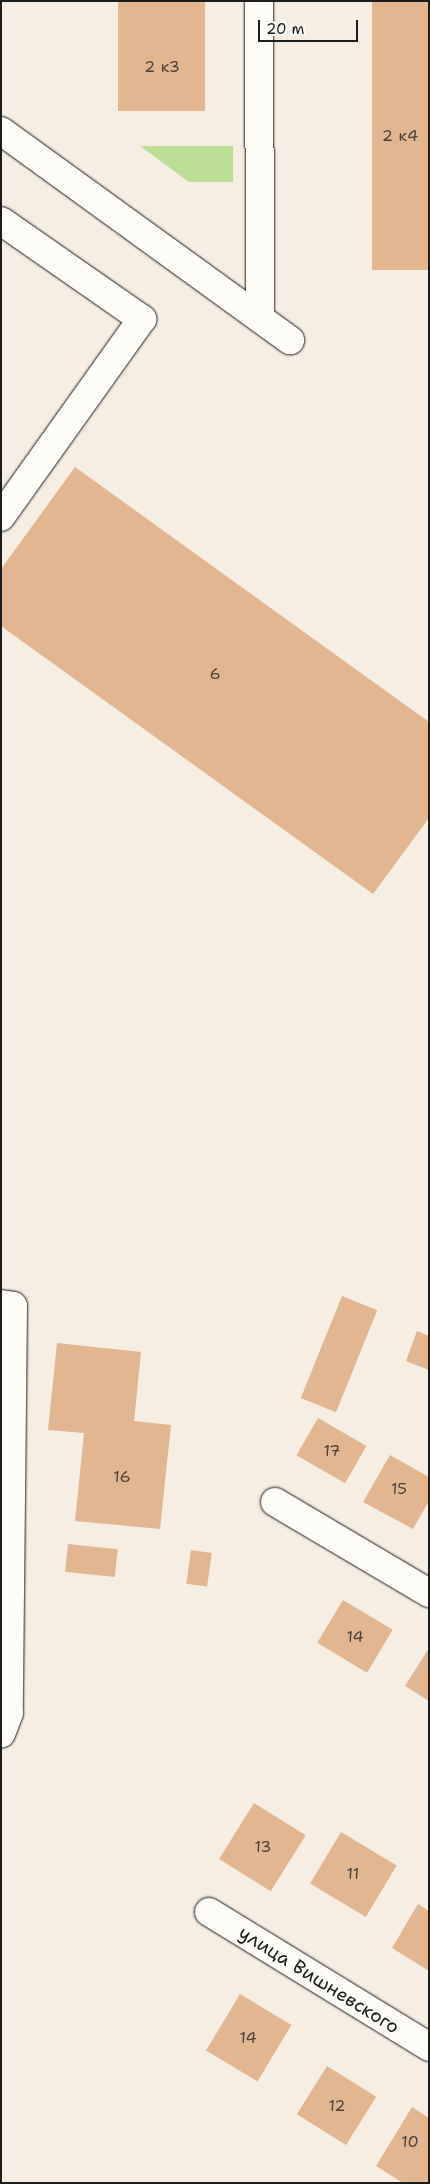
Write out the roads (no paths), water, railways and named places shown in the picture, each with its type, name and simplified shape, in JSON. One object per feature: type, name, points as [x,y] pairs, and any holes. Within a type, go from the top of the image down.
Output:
[{"type":"street","points":[[259,1],[260,318]]},
{"type":"street","points":[[1,131],[290,340]]},
{"type":"street","points":[[1,221],[142,319],[1,518]]},
{"type":"street","points":[[1,1304],[13,1306],[9,1713],[1,1734]]},
{"type":"street","points":[[274,1502],[429,1593]]},
{"type":"street","name":"улица Вишневского","points":[[209,1912],[429,2047]]}]
